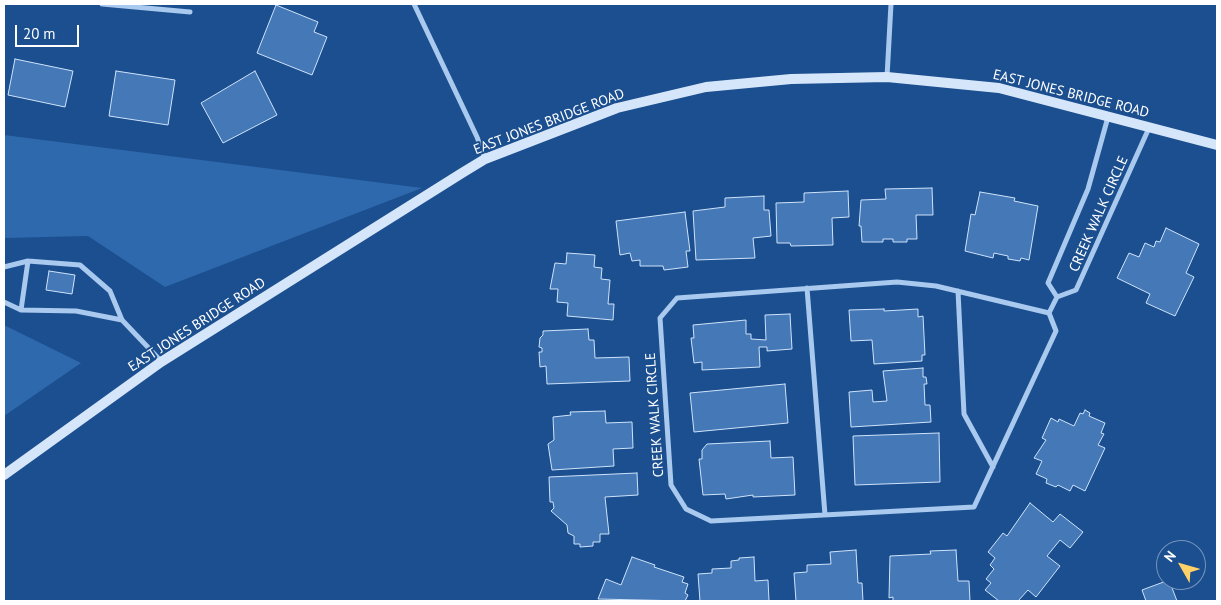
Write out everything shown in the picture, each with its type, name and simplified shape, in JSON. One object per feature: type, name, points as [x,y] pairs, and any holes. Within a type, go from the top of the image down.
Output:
[{"type":"street","points":[[102,4],[190,12]]},
{"type":"street","points":[[414,4],[477,137],[485,159]]},
{"type":"street","points":[[887,77],[891,4]]},
{"type":"street","name":"EAST JONES BRIDGE ROAD","points":[[4,475],[162,362],[485,159],[617,108],[706,87],[791,80],[887,77],[999,88],[1217,145]]},
{"type":"street","name":"CREEK WALK CIRCLE","points":[[1108,117],[1088,189],[1048,282],[1057,297],[1076,290],[1149,128]]},
{"type":"street","points":[[4,267],[28,261],[80,265],[110,291],[122,320],[162,362]]},
{"type":"street","points":[[21,310],[28,261]]},
{"type":"street","name":"CREEK WALK CIRCLE","points":[[897,282],[936,286],[1049,313],[1056,331],[974,507],[711,521],[686,509],[671,485],[660,318],[677,298],[806,288],[897,282]]},
{"type":"street","points":[[806,288],[825,515]]},
{"type":"street","points":[[958,291],[964,414],[993,467]]},
{"type":"street","points":[[1049,313],[1057,297]]},
{"type":"street","points":[[4,302],[21,310],[76,311],[122,320]]},
{"type":"shaded area","points":[[4,135],[422,188],[165,287],[88,236],[4,238]]},
{"type":"shaded area","points":[[4,325],[81,363],[4,416]]},
{"type":"building","points":[[276,5],[318,22],[314,32],[327,37],[312,75],[257,53]]},
{"type":"building","points":[[15,59],[73,71],[65,107],[8,95]]},
{"type":"building","points":[[116,71],[175,80],[168,125],[109,116]]},
{"type":"building","points":[[255,71],[277,115],[223,143],[201,103]]},
{"type":"building","points":[[932,188],[933,215],[916,215],[917,239],[907,239],[907,242],[893,242],[893,239],[883,239],[883,242],[862,242],[861,226],[859,226],[861,200],[886,199],[885,189]]},
{"type":"building","points":[[848,191],[849,217],[832,218],[833,245],[791,246],[790,243],[777,243],[776,203],[804,202],[804,193]]},
{"type":"building","points":[[980,192],[1015,198],[1014,201],[1038,206],[1029,260],[1021,258],[1020,261],[1008,259],[1008,256],[994,253],[993,258],[965,251],[971,214],[975,215]]},
{"type":"building","points":[[764,196],[764,210],[769,210],[771,236],[753,238],[755,258],[696,260],[693,211],[725,207],[725,198]]},
{"type":"building","points":[[685,212],[690,251],[686,251],[688,267],[664,270],[663,266],[640,266],[640,260],[632,261],[630,253],[620,255],[616,221]]},
{"type":"building","points":[[1166,228],[1199,244],[1186,273],[1194,277],[1175,316],[1146,303],[1150,294],[1117,278],[1129,253],[1139,257],[1145,243],[1154,247],[1156,241],[1160,242]]},
{"type":"building","points":[[567,253],[595,255],[594,267],[602,268],[601,279],[610,280],[608,304],[614,304],[613,320],[567,316],[568,303],[557,302],[558,289],[550,289],[555,263],[566,264]]},
{"type":"building","points":[[49,271],[75,275],[72,294],[46,290]]},
{"type":"building","points":[[884,309],[884,311],[918,309],[918,317],[923,316],[925,355],[922,355],[922,361],[874,364],[872,340],[851,341],[849,310]]},
{"type":"building","points":[[790,314],[792,349],[767,351],[767,347],[759,347],[760,367],[702,370],[702,362],[694,363],[691,338],[694,338],[693,325],[746,320],[746,334],[751,334],[751,339],[766,340],[765,315]]},
{"type":"building","points":[[588,329],[589,340],[594,340],[595,358],[629,357],[630,381],[547,384],[546,366],[540,367],[539,352],[542,352],[542,348],[539,347],[543,331]]},
{"type":"building","points":[[923,368],[923,377],[926,377],[927,384],[924,384],[925,405],[930,405],[931,422],[851,427],[849,392],[872,390],[873,402],[887,401],[883,371]]},
{"type":"building","points":[[785,384],[788,423],[694,432],[690,393]]},
{"type":"building","points":[[1085,410],[1090,413],[1089,416],[1105,423],[1101,433],[1104,434],[1098,445],[1105,448],[1085,491],[1073,485],[1070,491],[1058,485],[1056,487],[1046,483],[1047,479],[1036,474],[1042,461],[1034,458],[1046,440],[1042,438],[1051,418],[1058,422],[1059,419],[1074,426],[1080,413],[1083,414]]},
{"type":"building","points":[[605,411],[606,423],[632,422],[633,448],[613,449],[614,466],[552,470],[548,444],[554,440],[553,417],[571,415],[570,412]]},
{"type":"building","points":[[939,433],[940,482],[855,485],[853,436]]},
{"type":"building","points":[[770,441],[771,458],[793,457],[795,495],[753,497],[753,495],[726,499],[725,494],[703,495],[699,459],[702,459],[702,450],[707,444]]},
{"type":"building","points":[[637,473],[638,495],[605,497],[609,534],[600,534],[600,542],[593,542],[593,546],[580,547],[580,544],[574,544],[574,536],[568,533],[567,525],[551,511],[554,508],[553,502],[550,502],[549,477]]},
{"type":"building","points":[[1030,503],[1053,522],[1060,514],[1083,532],[1070,548],[1060,540],[1047,556],[1060,566],[1036,597],[1028,590],[1018,601],[999,601],[985,590],[991,583],[986,579],[994,569],[990,565],[995,558],[988,552],[1003,533],[1007,536]]},
{"type":"building","points":[[856,550],[858,583],[862,583],[863,601],[796,601],[794,573],[807,572],[807,565],[831,564],[830,552]]},
{"type":"building","points":[[956,550],[958,581],[969,581],[970,601],[893,601],[893,597],[889,598],[890,556],[931,554],[930,551]]},
{"type":"building","points":[[632,557],[684,577],[682,582],[688,584],[685,593],[688,595],[685,601],[598,599],[606,579],[621,585]]},
{"type":"building","points":[[754,557],[755,581],[768,580],[769,601],[700,601],[698,574],[712,573],[712,569],[731,568],[731,561],[739,560],[739,558]]},
{"type":"building","points":[[1156,585],[1156,590],[1173,590],[1177,601],[1146,601],[1142,590]]}]
